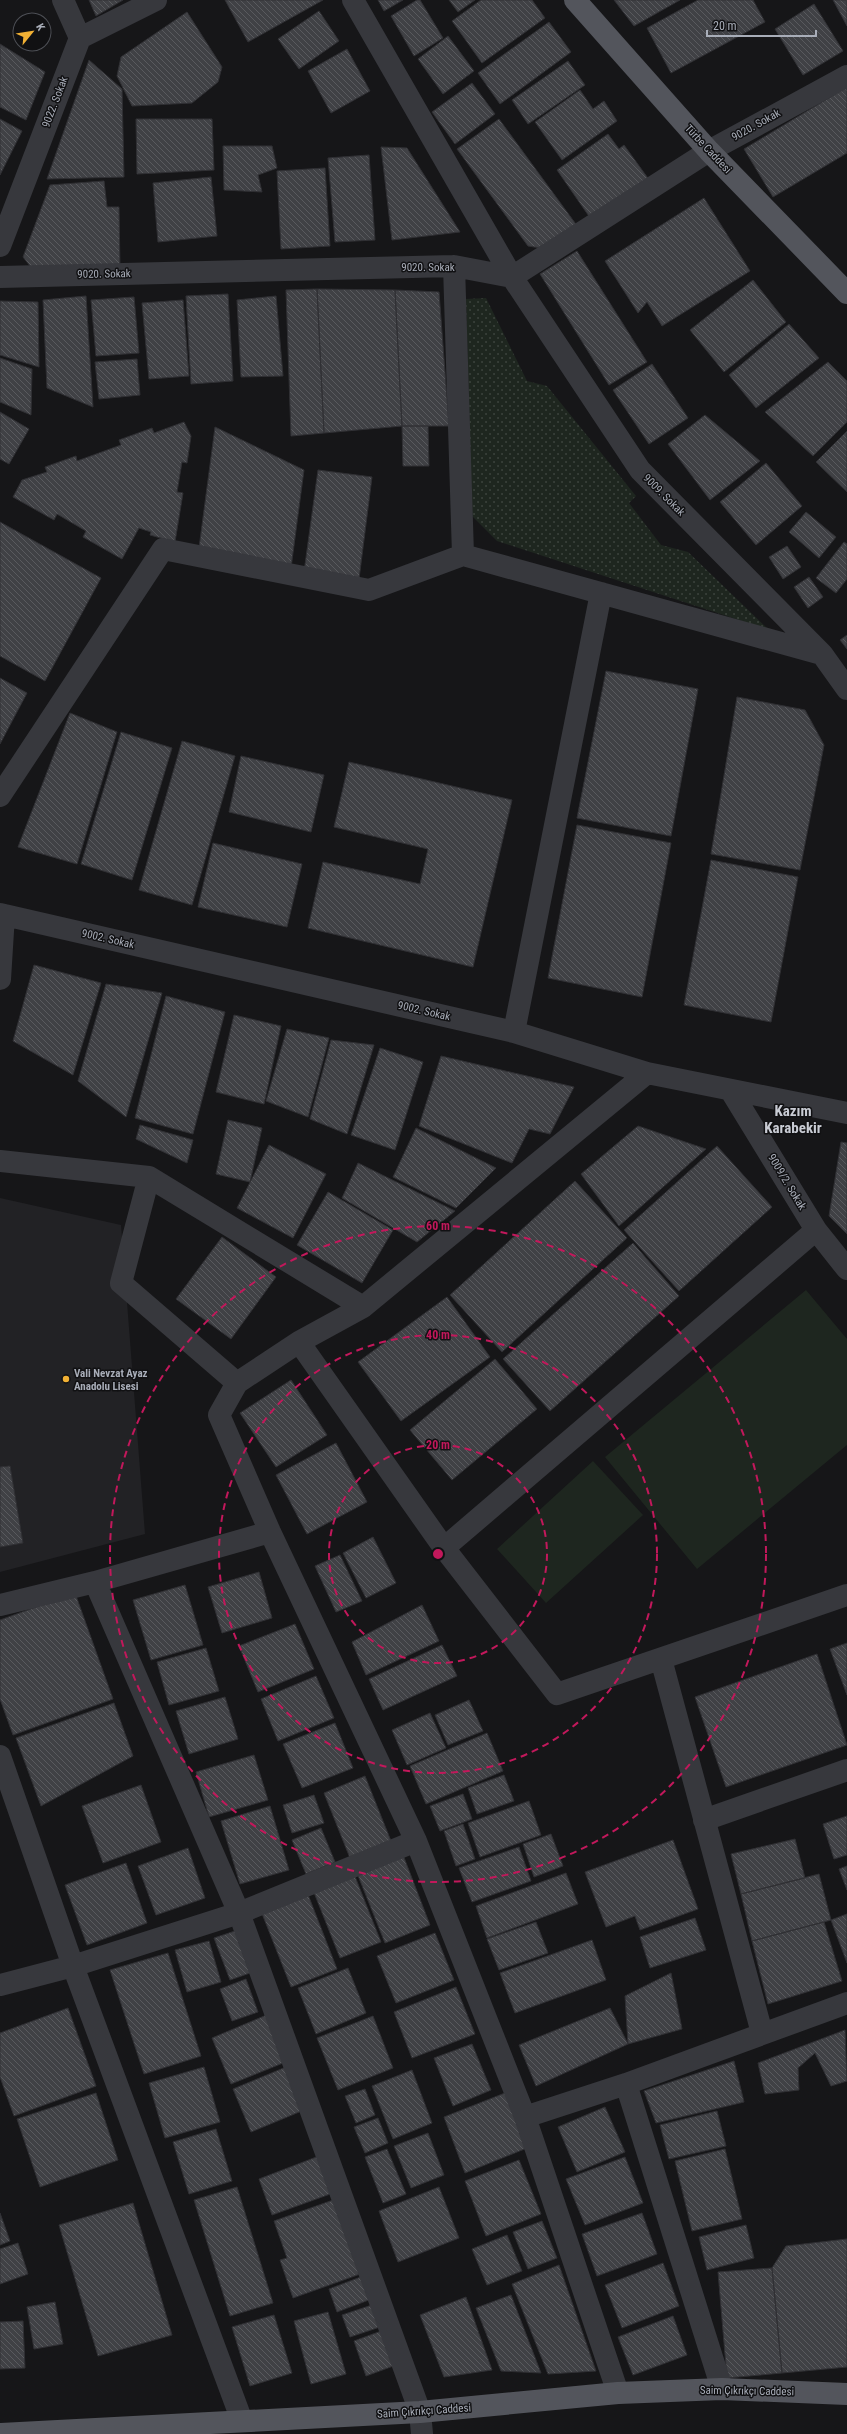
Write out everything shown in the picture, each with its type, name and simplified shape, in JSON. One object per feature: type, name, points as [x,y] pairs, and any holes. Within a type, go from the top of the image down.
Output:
[{"type":"main road","name":"Türbe Caddesi","points":[[575,0],[709,151],[847,293]]},
{"type":"main road","name":"Saim Çıkrıkçı Caddesi","points":[[1,2434],[420,2412],[618,2393],[722,2389],[847,2394]]},
{"type":"street","points":[[63,0],[80,38],[156,0]]},
{"type":"street","name":"9009. Sokak","points":[[353,0],[512,277],[640,470],[822,654],[847,689]]},
{"type":"street","name":"9022. Sokak","points":[[0,246],[80,38]]},
{"type":"street","name":"9020. Sokak","points":[[0,277],[454,266],[512,277],[709,151],[847,76]]},
{"type":"street","points":[[454,266],[463,555]]},
{"type":"street","points":[[0,796],[163,549],[369,590],[463,555],[822,654]]},
{"type":"street","points":[[514,1032],[601,593]]},
{"type":"street","points":[[0,980],[2,915]]},
{"type":"street","name":"9002. Sokak","points":[[2,915],[514,1032],[647,1073],[847,1113]]},
{"type":"street","points":[[618,2393],[525,2117],[416,1841],[270,1532],[219,1416],[237,1384],[300,1342],[363,1307],[647,1073]]},
{"type":"street","name":"9009/2. Sokak","points":[[732,1091],[816,1230],[847,1269]]},
{"type":"street","points":[[0,1161],[149,1177],[363,1307]]},
{"type":"street","points":[[149,1177],[122,1283],[237,1384]]},
{"type":"street","points":[[444,1548],[816,1230]]},
{"type":"street","points":[[300,1342],[444,1548],[557,1694],[847,1595]]},
{"type":"street","points":[[0,1606],[95,1582],[270,1532]]},
{"type":"street","points":[[95,1582],[239,1913],[420,2412],[422,2434]]},
{"type":"street","points":[[660,1659],[762,2033]]},
{"type":"street","points":[[0,1756],[73,1966],[242,2421]]},
{"type":"street","points":[[704,1820],[847,1770]]},
{"type":"street","points":[[0,1985],[73,1966],[239,1913],[416,1841]]},
{"type":"street","points":[[525,2117],[626,2084],[847,2003]]},
{"type":"street","points":[[626,2084],[722,2389]]},
{"type":"shaded area","points":[[486,298],[527,381],[547,386],[636,496],[629,503],[661,545],[688,552],[769,630],[497,541],[472,516],[466,299]]},
{"type":"shaded area","name":"Vali Nevzat Ayaz Anadolu Lisesi","points":[[0,1198],[121,1225],[145,1534],[0,1572]]},
{"type":"shaded area","points":[[806,1290],[847,1339],[847,1445],[697,1569],[605,1457]]},
{"type":"shaded area","points":[[593,1461],[643,1515],[546,1603],[497,1549]]},
{"type":"building","points":[[89,0],[123,0],[96,16]]},
{"type":"building","points":[[225,0],[323,0],[248,42]]},
{"type":"building","points":[[378,0],[403,0],[384,11]]},
{"type":"building","points":[[417,0],[420,0],[443,38],[414,56],[391,16]]},
{"type":"building","points":[[449,0],[475,0],[458,12]]},
{"type":"building","points":[[481,0],[532,0],[545,18],[482,63],[452,21]]},
{"type":"building","points":[[614,0],[680,0],[634,26]]},
{"type":"building","points":[[698,0],[753,0],[765,22],[671,73],[647,28]]},
{"type":"building","points":[[833,0],[847,0],[847,26]]},
{"type":"building","points":[[814,4],[843,51],[803,75],[775,29]]},
{"type":"building","points":[[319,11],[339,41],[299,69],[278,39]]},
{"type":"building","points":[[187,12],[222,67],[218,82],[192,103],[132,106],[117,76],[121,57]]},
{"type":"building","points":[[549,22],[571,52],[500,104],[478,73]]},
{"type":"building","points":[[448,36],[474,71],[443,94],[418,59]]},
{"type":"building","points":[[0,44],[45,72],[26,120],[0,107]]},
{"type":"building","points":[[347,49],[370,91],[331,113],[308,71]]},
{"type":"building","points":[[89,60],[122,89],[124,177],[47,179]]},
{"type":"building","points":[[568,61],[585,85],[528,124],[512,100]]},
{"type":"building","points":[[472,83],[495,114],[455,144],[432,112]]},
{"type":"building","points":[[847,87],[847,153],[773,197],[744,149]]},
{"type":"building","points":[[580,90],[593,109],[604,101],[617,121],[562,160],[535,122]]},
{"type":"building","points":[[0,119],[22,131],[0,175]]},
{"type":"building","points":[[136,119],[212,119],[214,170],[137,174]]},
{"type":"building","points":[[499,119],[578,227],[547,249],[528,246],[457,149]]},
{"type":"building","points":[[608,134],[619,149],[624,145],[650,181],[593,222],[557,170]]},
{"type":"building","points":[[223,146],[272,146],[277,168],[258,175],[262,192],[224,190]]},
{"type":"building","points":[[381,147],[407,148],[460,232],[392,240]]},
{"type":"building","points":[[369,155],[375,240],[335,242],[328,158]]},
{"type":"building","points":[[325,168],[330,246],[281,249],[277,171]]},
{"type":"building","points":[[211,177],[217,236],[158,242],[153,183]]},
{"type":"building","points":[[104,181],[107,207],[119,207],[120,267],[34,271],[23,257],[50,185]]},
{"type":"building","points":[[704,198],[750,271],[662,326],[647,302],[638,313],[605,261]]},
{"type":"building","points":[[577,251],[647,362],[609,385],[540,274]]},
{"type":"building","points":[[753,280],[786,322],[724,372],[690,330]]},
{"type":"building","points":[[317,289],[395,290],[402,426],[324,433]]},
{"type":"building","points":[[317,289],[324,433],[291,436],[286,290]]},
{"type":"building","points":[[395,290],[439,292],[449,426],[402,426]]},
{"type":"building","points":[[228,294],[233,381],[191,384],[186,296]]},
{"type":"building","points":[[86,296],[93,407],[47,388],[43,300]]},
{"type":"building","points":[[276,296],[283,376],[241,377],[237,300]]},
{"type":"building","points":[[134,297],[139,353],[96,356],[91,300]]},
{"type":"building","points":[[183,300],[189,376],[149,379],[142,303]]},
{"type":"building","points":[[0,301],[38,302],[39,367],[0,355]]},
{"type":"building","points":[[789,324],[819,358],[756,408],[729,375]]},
{"type":"building","points":[[0,358],[32,369],[31,415],[0,402]]},
{"type":"building","points":[[137,359],[140,395],[99,399],[95,362]]},
{"type":"building","points":[[828,362],[847,381],[847,422],[813,456],[765,412]]},
{"type":"building","points":[[652,364],[688,418],[649,444],[613,390]]},
{"type":"building","points":[[0,412],[29,429],[9,464],[0,459]]},
{"type":"building","points":[[705,415],[760,461],[710,500],[668,444]]},
{"type":"building","points":[[184,422],[191,436],[187,463],[182,462],[177,492],[183,493],[175,542],[150,535],[151,532],[139,528],[122,559],[83,537],[86,531],[57,514],[54,520],[13,497],[22,480],[47,472],[45,467],[76,456],[77,461],[121,445],[119,440],[152,428],[154,433]]},
{"type":"building","points":[[402,426],[428,426],[429,466],[403,466]]},
{"type":"building","points":[[215,427],[304,470],[291,568],[199,548]]},
{"type":"building","points":[[847,431],[847,492],[816,462]]},
{"type":"building","points":[[766,463],[802,506],[756,545],[720,502]]},
{"type":"building","points":[[318,470],[372,477],[359,579],[304,572]]},
{"type":"building","points":[[806,512],[836,537],[819,558],[789,532]]},
{"type":"building","points":[[0,522],[101,578],[45,681],[0,656]]},
{"type":"building","points":[[844,542],[847,544],[847,579],[836,593],[816,578]]},
{"type":"building","points":[[787,546],[801,567],[783,579],[769,557]]},
{"type":"building","points":[[809,577],[823,597],[808,608],[794,587]]},
{"type":"building","points":[[847,635],[847,649],[840,640]]},
{"type":"building","points":[[606,671],[698,689],[671,836],[577,818]]},
{"type":"building","points":[[0,678],[27,693],[0,744]]},
{"type":"building","points":[[737,697],[805,710],[824,745],[800,870],[711,854]]},
{"type":"building","points":[[70,713],[117,732],[77,864],[18,847]]},
{"type":"building","points":[[121,732],[172,748],[132,880],[81,864]]},
{"type":"building","points":[[182,741],[235,756],[192,905],[139,890]]},
{"type":"building","points":[[241,756],[324,775],[311,832],[229,812]]},
{"type":"building","points":[[349,762],[512,800],[473,967],[308,928],[323,862],[420,884],[428,849],[334,827]]},
{"type":"building","points":[[577,825],[671,843],[642,997],[548,978]]},
{"type":"building","points":[[213,843],[302,864],[287,927],[198,907]]},
{"type":"building","points":[[711,860],[798,877],[771,1022],[684,1005]]},
{"type":"building","points":[[34,965],[101,983],[73,1075],[13,1041]]},
{"type":"building","points":[[106,984],[162,993],[126,1117],[78,1081]]},
{"type":"building","points":[[166,996],[225,1012],[193,1134],[135,1118]]},
{"type":"building","points":[[234,1015],[281,1026],[264,1104],[216,1092]]},
{"type":"building","points":[[287,1029],[329,1038],[308,1117],[266,1101]]},
{"type":"building","points":[[331,1040],[374,1045],[347,1134],[310,1119]]},
{"type":"building","points":[[380,1048],[423,1062],[395,1150],[351,1135]]},
{"type":"building","points":[[441,1056],[574,1087],[550,1134],[529,1129],[512,1163],[419,1126]]},
{"type":"building","points":[[228,1120],[262,1128],[250,1182],[216,1174]]},
{"type":"building","points":[[140,1125],[193,1140],[187,1163],[136,1139]]},
{"type":"building","points":[[638,1126],[706,1149],[619,1226],[581,1174]]},
{"type":"building","points":[[416,1128],[496,1168],[456,1208],[393,1177]]},
{"type":"building","points":[[841,1142],[847,1143],[847,1234],[829,1216]]},
{"type":"building","points":[[269,1145],[326,1174],[293,1238],[237,1208]]},
{"type":"building","points":[[717,1146],[772,1207],[679,1291],[624,1230]]},
{"type":"building","points":[[358,1163],[455,1211],[417,1242],[342,1198]]},
{"type":"building","points":[[575,1181],[627,1238],[502,1352],[450,1295]]},
{"type":"building","points":[[328,1192],[393,1230],[362,1283],[297,1245]]},
{"type":"building","points":[[222,1237],[276,1277],[231,1339],[176,1299]]},
{"type":"building","points":[[633,1243],[679,1296],[550,1411],[503,1359]]},
{"type":"building","points":[[447,1297],[490,1357],[401,1421],[358,1362]]},
{"type":"building","points":[[495,1359],[537,1409],[452,1480],[410,1430]]},
{"type":"building","points":[[291,1380],[327,1435],[276,1467],[240,1413]]},
{"type":"building","points":[[336,1443],[367,1502],[307,1534],[276,1475]]},
{"type":"building","points":[[10,1466],[23,1543],[0,1547],[0,1467]]},
{"type":"building","points":[[373,1537],[396,1583],[366,1598],[343,1553]]},
{"type":"building","points":[[340,1555],[362,1601],[336,1612],[315,1566]]},
{"type":"building","points":[[259,1572],[272,1618],[222,1633],[208,1587]]},
{"type":"building","points":[[185,1585],[203,1645],[151,1660],[133,1600]]},
{"type":"building","points":[[75,1593],[113,1699],[13,1735],[0,1699],[0,1620]]},
{"type":"building","points":[[422,1605],[439,1641],[366,1675],[352,1642]]},
{"type":"building","points":[[295,1624],[314,1669],[258,1692],[239,1646]]},
{"type":"building","points":[[847,1643],[847,1695],[830,1649]]},
{"type":"building","points":[[442,1645],[457,1676],[383,1710],[369,1679]]},
{"type":"building","points":[[206,1648],[219,1691],[169,1705],[157,1662]]},
{"type":"building","points":[[817,1654],[847,1745],[726,1787],[695,1697]]},
{"type":"building","points":[[316,1676],[334,1718],[278,1741],[261,1699]]},
{"type":"building","points":[[225,1697],[238,1739],[189,1754],[176,1711]]},
{"type":"building","points":[[469,1700],[483,1731],[448,1745],[435,1715]]},
{"type":"building","points":[[114,1703],[133,1756],[41,1806],[16,1738]]},
{"type":"building","points":[[430,1713],[446,1748],[407,1765],[392,1730]]},
{"type":"building","points":[[335,1723],[353,1768],[302,1788],[283,1744]]},
{"type":"building","points":[[487,1733],[503,1771],[426,1804],[410,1766]]},
{"type":"building","points":[[254,1755],[268,1800],[209,1817],[196,1772]]},
{"type":"building","points":[[504,1775],[514,1801],[477,1814],[468,1788]]},
{"type":"building","points":[[365,1776],[391,1841],[350,1858],[324,1793]]},
{"type":"building","points":[[141,1785],[161,1842],[103,1863],[82,1806]]},
{"type":"building","points":[[463,1794],[472,1819],[440,1831],[430,1806]]},
{"type":"building","points":[[314,1795],[324,1823],[292,1833],[283,1805]]},
{"type":"building","points":[[529,1801],[541,1835],[480,1857],[468,1823]]},
{"type":"building","points":[[270,1806],[289,1870],[240,1884],[221,1821]]},
{"type":"building","points":[[847,1816],[847,1855],[834,1859],[823,1824]]},
{"type":"building","points":[[463,1824],[475,1859],[456,1866],[444,1831]]},
{"type":"building","points":[[321,1828],[335,1862],[306,1874],[292,1840]]},
{"type":"building","points":[[551,1834],[563,1866],[534,1877],[523,1844]]},
{"type":"building","points":[[795,1839],[805,1878],[741,1894],[731,1854]]},
{"type":"building","points":[[673,1840],[698,1909],[640,1930],[635,1916],[606,1927],[585,1872]]},
{"type":"building","points":[[519,1847],[531,1881],[472,1902],[459,1868]]},
{"type":"building","points":[[188,1848],[205,1898],[156,1915],[138,1866]]},
{"type":"building","points":[[403,1855],[430,1925],[385,1943],[357,1873]]},
{"type":"building","points":[[126,1863],[147,1923],[87,1945],[65,1885]]},
{"type":"building","points":[[847,1866],[847,1890],[839,1869]]},
{"type":"building","points":[[566,1873],[578,1904],[487,1938],[476,1906]]},
{"type":"building","points":[[354,1874],[381,1942],[340,1958],[313,1890]]},
{"type":"building","points":[[819,1874],[831,1920],[752,1941],[741,1894]]},
{"type":"building","points":[[307,1892],[337,1969],[291,1987],[261,1911]]},
{"type":"building","points":[[847,1914],[847,1963],[831,1920]]},
{"type":"building","points":[[695,1918],[706,1950],[650,1968],[640,1937]]},
{"type":"building","points":[[536,1922],[548,1953],[499,1970],[487,1939]]},
{"type":"building","points":[[824,1922],[842,1981],[768,2004],[752,1941]]},
{"type":"building","points":[[235,1931],[250,1973],[230,1980],[214,1938]]},
{"type":"building","points":[[435,1933],[454,1980],[396,2003],[377,1956]]},
{"type":"building","points":[[592,1940],[606,1980],[515,2013],[500,1973]]},
{"type":"building","points":[[209,1941],[221,1982],[187,1992],[175,1950]]},
{"type":"building","points":[[168,1953],[201,2056],[144,2074],[110,1970]]},
{"type":"building","points":[[348,1968],[366,2013],[316,2034],[298,1988]]},
{"type":"building","points":[[671,1973],[682,2029],[628,2044],[625,1996]]},
{"type":"building","points":[[246,1979],[258,2012],[232,2021],[220,1989]]},
{"type":"building","points":[[456,1987],[475,2034],[412,2058],[394,2012]]},
{"type":"building","points":[[68,2008],[96,2086],[14,2116],[0,2077],[0,2033]]},
{"type":"building","points":[[610,2008],[628,2044],[536,2086],[519,2045]]},
{"type":"building","points":[[269,2014],[288,2061],[231,2084],[212,2038]]},
{"type":"building","points":[[373,2016],[393,2068],[338,2090],[317,2038]]},
{"type":"building","points":[[845,2030],[847,2081],[831,2086],[815,2053],[798,2068],[799,2090],[765,2094],[758,2063]]},
{"type":"building","points":[[472,2044],[491,2090],[453,2106],[434,2058]]},
{"type":"building","points":[[734,2061],[744,2102],[656,2123],[644,2091]]},
{"type":"building","points":[[204,2067],[220,2122],[165,2138],[149,2083]]},
{"type":"building","points":[[286,2067],[304,2110],[251,2132],[233,2089]]},
{"type":"building","points":[[412,2070],[432,2123],[393,2139],[372,2086]]},
{"type":"building","points":[[365,2089],[375,2115],[356,2123],[345,2096]]},
{"type":"building","points":[[96,2093],[118,2160],[40,2187],[17,2119]]},
{"type":"building","points":[[505,2093],[527,2148],[465,2173],[444,2117]]},
{"type":"building","points":[[605,2107],[625,2152],[577,2172],[558,2127]]},
{"type":"building","points":[[717,2111],[726,2146],[669,2159],[660,2125]]},
{"type":"building","points":[[378,2118],[388,2143],[365,2153],[354,2127]]},
{"type":"building","points":[[216,2129],[232,2181],[189,2194],[173,2142]]},
{"type":"building","points":[[428,2133],[444,2175],[411,2188],[394,2146]]},
{"type":"building","points":[[387,2149],[406,2194],[383,2203],[365,2157]]},
{"type":"building","points":[[725,2149],[742,2219],[692,2231],[675,2161]]},
{"type":"building","points":[[319,2156],[333,2193],[272,2215],[259,2179]]},
{"type":"building","points":[[625,2157],[643,2203],[585,2225],[566,2179]]},
{"type":"building","points":[[519,2160],[541,2214],[486,2236],[465,2181]]},
{"type":"building","points":[[237,2187],[273,2303],[230,2316],[194,2200]]},
{"type":"building","points":[[439,2187],[459,2238],[398,2262],[379,2211]]},
{"type":"building","points":[[336,2199],[363,2273],[293,2298],[280,2260],[287,2258],[274,2221]]},
{"type":"building","points":[[133,2203],[172,2335],[98,2356],[59,2225]]},
{"type":"building","points":[[0,2213],[10,2241],[0,2245]]},
{"type":"building","points":[[642,2213],[657,2254],[597,2276],[582,2234]]},
{"type":"building","points":[[542,2221],[557,2258],[528,2269],[513,2232]]},
{"type":"building","points":[[746,2225],[754,2258],[707,2270],[699,2237]]},
{"type":"building","points":[[507,2235],[522,2271],[487,2285],[472,2249]]},
{"type":"building","points":[[847,2239],[847,2367],[782,2373],[772,2268],[786,2246]]},
{"type":"building","points":[[18,2243],[28,2274],[0,2284],[0,2249]]},
{"type":"building","points":[[663,2263],[679,2306],[622,2328],[605,2285]]},
{"type":"building","points":[[559,2265],[596,2371],[548,2374],[512,2284]]},
{"type":"building","points":[[772,2268],[782,2373],[727,2378],[718,2272]]},
{"type":"building","points":[[366,2275],[374,2298],[337,2312],[329,2289]]},
{"type":"building","points":[[511,2295],[541,2373],[501,2371],[476,2308]]},
{"type":"building","points":[[466,2297],[492,2370],[444,2377],[420,2315]]},
{"type":"building","points":[[55,2302],[63,2344],[34,2349],[27,2307]]},
{"type":"building","points":[[375,2304],[383,2326],[350,2337],[342,2315]]},
{"type":"building","points":[[328,2312],[346,2374],[311,2384],[294,2321]]},
{"type":"building","points":[[274,2315],[292,2373],[250,2386],[232,2327]]},
{"type":"building","points":[[673,2316],[687,2355],[633,2375],[618,2337]]},
{"type":"building","points":[[23,2321],[25,2368],[0,2369],[0,2322]]},
{"type":"building","points":[[384,2330],[396,2365],[366,2376],[354,2341]]},
{"type":"place","name":"Vali Nevzat Ayaz Anadolu Lisesi","points":[[66,1379]]},
{"type":"district","name":"Kazım Karabekir","points":[[793,1120]]}]
